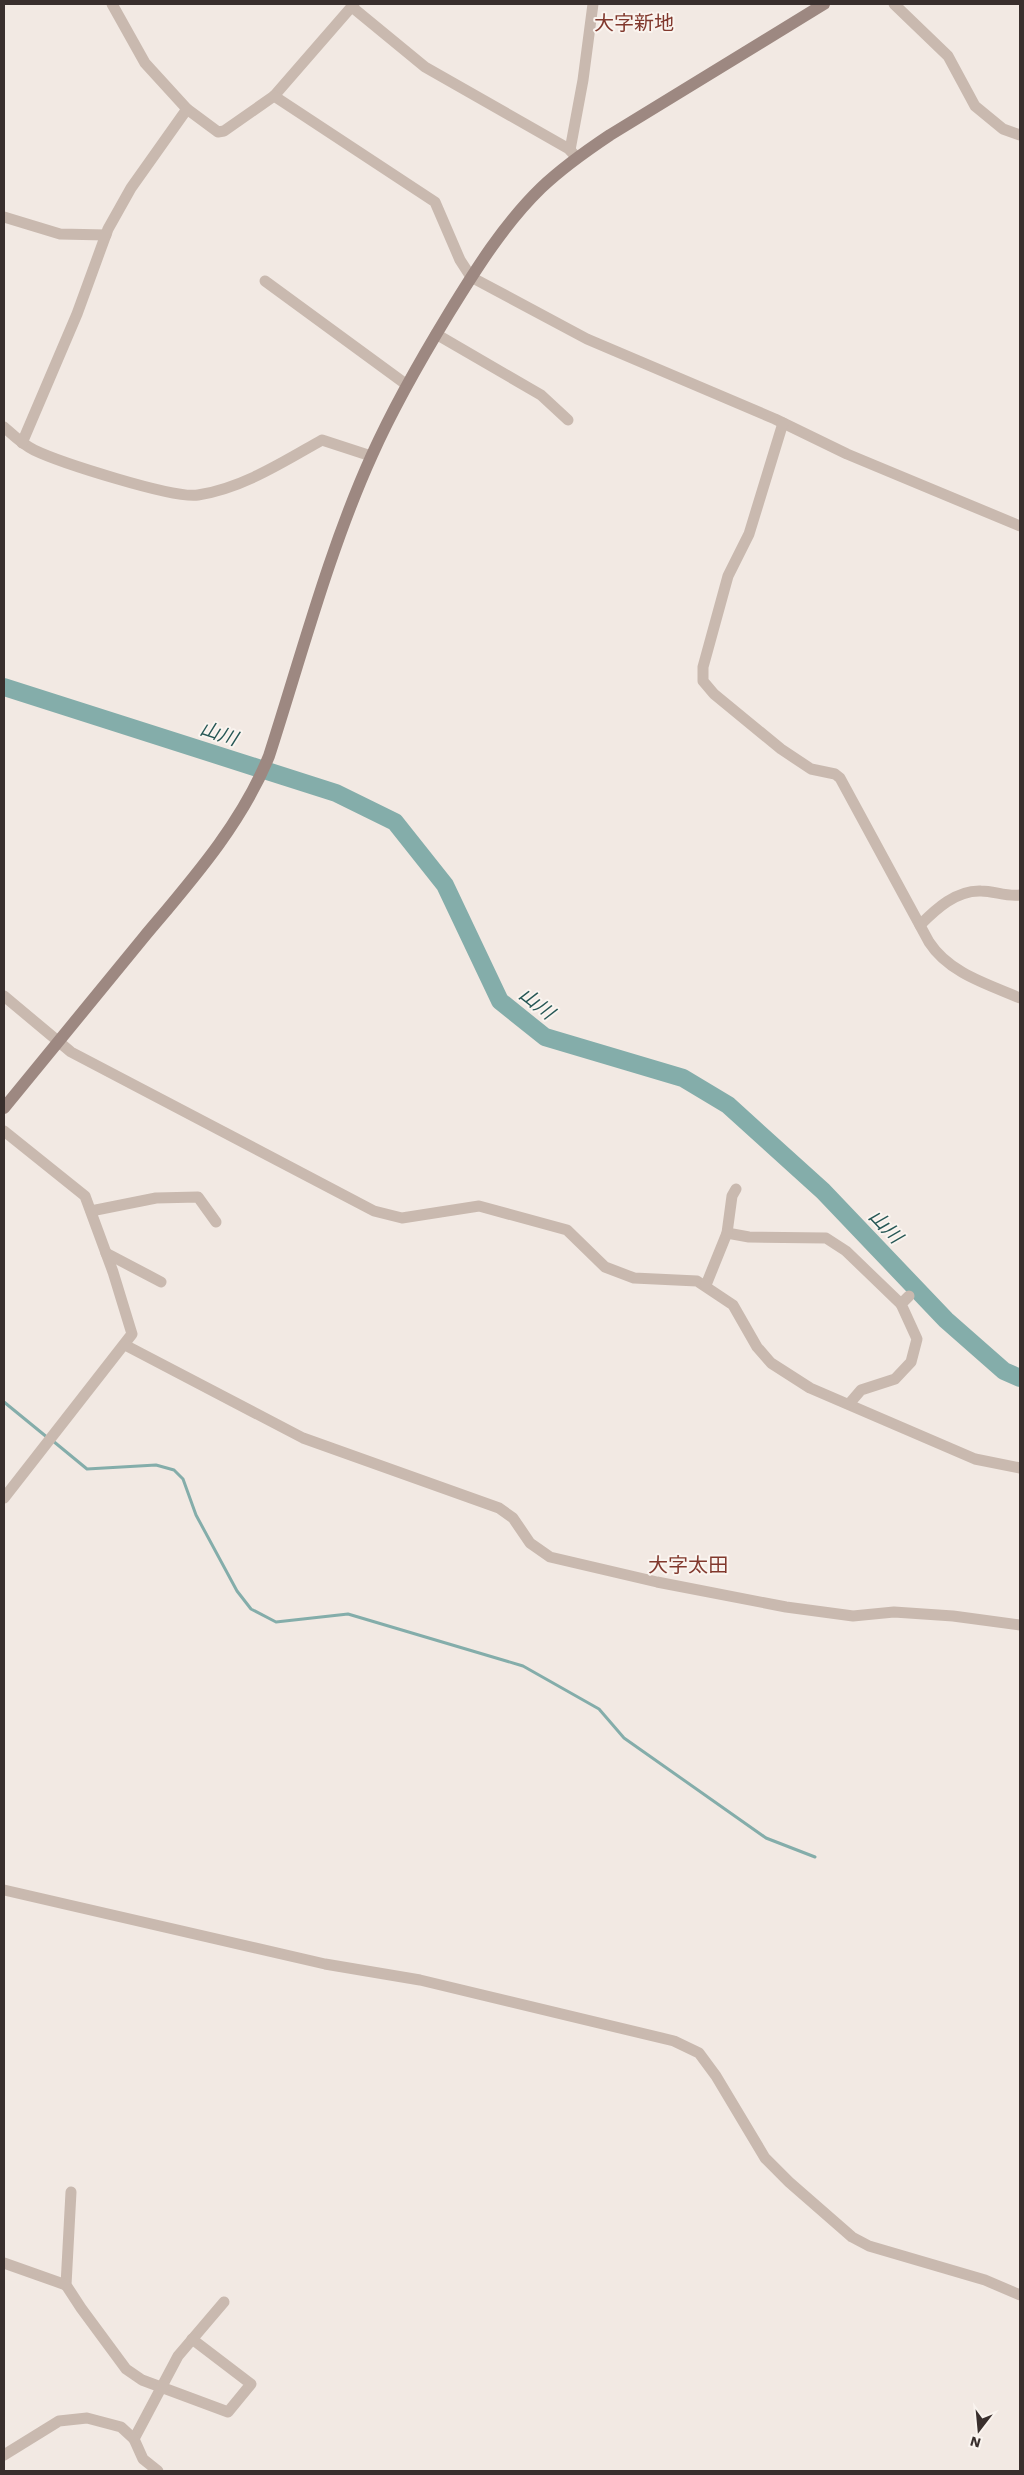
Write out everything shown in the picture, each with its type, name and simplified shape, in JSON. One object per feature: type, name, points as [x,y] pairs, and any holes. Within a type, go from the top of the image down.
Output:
[{"type":"street","points":[[112,4],[145,63],[187,108],[218,132],[224,131],[274,96],[353,5],[425,66],[573,154]]},
{"type":"street","points":[[573,154],[592,4]]},
{"type":"street","points":[[4,1108],[202,868],[234,822],[255,787],[269,756],[334,554],[371,456],[407,385],[436,334],[471,277],[510,222],[573,154],[610,135],[824,4]]},
{"type":"street","points":[[894,4],[948,56],[975,106],[1003,129],[1020,135]]},
{"type":"street","points":[[274,96],[434,202],[460,260],[471,277],[587,338],[783,423],[856,457],[1020,526]]},
{"type":"street","points":[[22,443],[78,309],[106,235],[131,188],[187,108]]},
{"type":"street","points":[[4,216],[60,234],[106,235]]},
{"type":"street","points":[[265,281],[407,385]]},
{"type":"street","points":[[436,334],[541,396],[568,420]]},
{"type":"street","points":[[783,423],[749,534],[728,576],[703,667],[703,681],[714,694],[781,749],[811,769],[835,774],[840,778],[936,953],[946,964],[1020,998]]},
{"type":"street","points":[[4,426],[22,443],[72,465],[170,493],[195,496],[220,490],[254,478],[322,440],[371,456]]},
{"type":"street","points":[[920,925],[938,907],[954,897],[979,890],[1020,895]]},
{"type":"street","points":[[4,996],[71,1052],[374,1211],[402,1218],[479,1206],[567,1230],[605,1267],[634,1278],[697,1282],[706,1286],[733,1305],[757,1347],[771,1363],[810,1388],[975,1459],[1020,1468]]},
{"type":"street","points":[[4,1132],[85,1196],[106,1253],[132,1334],[4,1498]]},
{"type":"street","points":[[706,1286],[727,1233],[732,1196],[736,1189]]},
{"type":"street","points":[[90,1211],[156,1198],[198,1197],[216,1222]]},
{"type":"street","points":[[727,1233],[749,1237],[826,1238],[846,1251],[905,1300],[917,1340],[911,1362],[895,1379],[861,1390],[849,1404]]},
{"type":"street","points":[[106,1253],[161,1282]]},
{"type":"street","points":[[125,1345],[303,1438],[499,1508],[513,1518],[530,1543],[550,1557],[657,1582],[786,1607],[853,1616],[894,1612],[953,1616],[1020,1625]]},
{"type":"street","points":[[4,1890],[326,1964],[420,1980],[674,2041],[699,2053],[716,2076],[765,2158],[789,2182],[852,2237],[869,2246],[985,2280],[1020,2295]]},
{"type":"street","points":[[66,2285],[72,2192]]},
{"type":"street","points":[[4,2263],[66,2285],[126,2369],[142,2380],[228,2412],[251,2384],[192,2339]]},
{"type":"street","points":[[134,2439],[178,2356],[224,2302]]},
{"type":"street","points":[[4,2455],[59,2421],[74,2418],[98,2419],[121,2427],[134,2439],[143,2459],[158,2471]]},
{"type":"waterway","name":"山川","points":[[4,687],[336,793],[395,822],[445,885],[500,1001],[545,1037],[683,1078],[728,1105],[823,1191],[946,1320],[1004,1371],[1020,1378]]},
{"type":"waterway","points":[[4,1402],[48,1438]]},
{"type":"waterway","points":[[53,1441],[87,1469],[156,1465],[174,1470],[183,1479],[196,1515],[237,1591],[251,1609],[276,1622],[348,1614],[523,1666],[599,1709],[624,1738],[766,1838],[815,1857]]},
{"type":"district","name":"大字新地","points":[[634,23]]},
{"type":"district","name":"大字太田","points":[[688,1565]]}]
